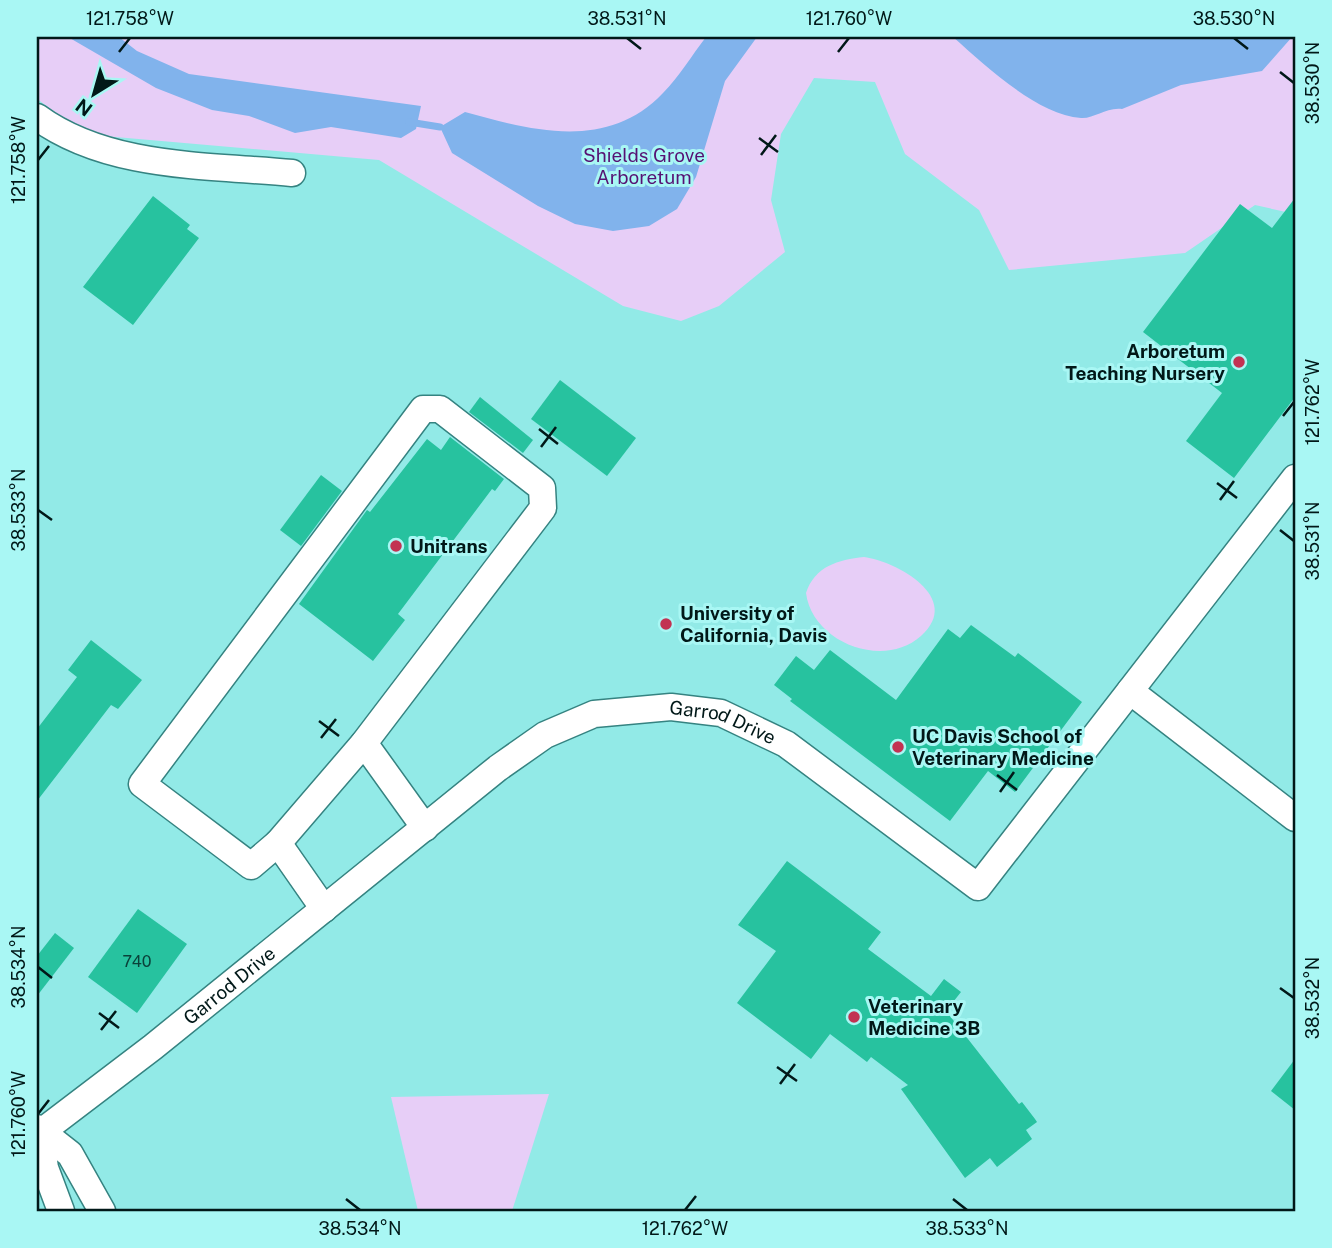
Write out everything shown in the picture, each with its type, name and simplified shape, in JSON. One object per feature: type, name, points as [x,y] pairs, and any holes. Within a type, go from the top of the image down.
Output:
[{"type":"street","points":[[37,117],[72,137],[124,155],[292,173]]},
{"type":"street","points":[[423,409],[439,409],[542,488],[543,508],[364,743],[278,843],[251,866],[142,784],[423,409]]},
{"type":"street","name":"Garrod Drive","points":[[39,1130],[153,1047],[498,768],[545,735],[594,714],[671,707],[704,710],[736,718],[786,744],[978,887],[1295,478]]},
{"type":"street","points":[[1130,691],[1295,817]]},
{"type":"street","points":[[364,743],[425,828]]},
{"type":"street","points":[[278,843],[324,909]]},
{"type":"street","points":[[39,1130],[46,1168],[61,1211]]},
{"type":"street","points":[[39,1130],[70,1154],[102,1211]]},
{"type":"shaded area","name":"University of California, Davis","points":[[37,37],[1295,37],[1295,1211],[37,1211]]},
{"type":"shaded area","points":[[68,37],[119,37],[137,51],[189,74],[421,106],[416,129],[401,138],[331,127],[295,133],[249,116],[212,110],[156,88]]},
{"type":"shaded area","points":[[706,37],[757,37],[725,81],[696,177],[677,209],[649,226],[613,231],[575,224],[538,206],[452,153],[440,127],[465,112],[543,130],[594,130],[618,123],[641,111],[663,93]]},
{"type":"shaded area","points":[[953,37],[1292,37],[1262,71],[1181,85],[1122,109],[1081,118],[1064,115],[1029,98]]},
{"type":"green space","name":"Shields Grove Arboretum","points":[[37,37],[1295,37],[1295,214],[1255,205],[1185,253],[1009,270],[979,210],[905,154],[875,82],[814,78],[781,134],[771,200],[785,252],[719,306],[681,321],[623,306],[379,160],[104,136],[66,120],[37,99]]},
{"type":"green space","points":[[864,557],[907,574],[930,595],[935,608],[932,622],[921,636],[905,646],[888,651],[852,646],[821,625],[811,610],[806,593],[815,576],[829,566]]},
{"type":"green space","points":[[549,1094],[512,1211],[418,1211],[391,1097]]},
{"type":"building","points":[[153,196],[190,225],[187,229],[199,238],[133,325],[83,287]]},
{"type":"building","name":"Arboretum Teaching Nursery","points":[[1295,198],[1295,397],[1234,478],[1186,441],[1222,393],[1143,332],[1240,204],[1272,228]]},
{"type":"building","points":[[560,380],[636,438],[607,476],[531,419]]},
{"type":"building","points":[[480,397],[533,440],[523,453],[469,412]]},
{"type":"building","name":"Unitrans","points":[[450,437],[504,479],[495,491],[492,489],[398,614],[405,620],[373,661],[299,604],[367,510],[370,512],[427,439],[441,450]]},
{"type":"building","points":[[321,475],[342,491],[301,546],[280,530]]},
{"type":"building","points":[[971,625],[1015,657],[1018,653],[1082,702],[1015,792],[988,771],[950,821],[790,701],[792,699],[774,685],[796,656],[814,670],[830,650],[896,700],[948,629],[960,638]]},
{"type":"building","points":[[91,640],[142,680],[118,709],[111,705],[37,801],[37,729],[77,677],[68,670]]},
{"type":"building","name":"Veterinary Medicine 3B","points":[[787,861],[881,932],[868,949],[931,996],[944,979],[961,992],[946,1011],[1019,1104],[1022,1102],[1037,1122],[1026,1130],[1032,1139],[997,1167],[990,1158],[965,1178],[901,1089],[908,1085],[871,1057],[867,1062],[830,1034],[811,1059],[737,1003],[776,951],[738,925]]},
{"type":"building","points":[[138,909],[187,944],[137,1013],[88,977]]},
{"type":"building","points":[[55,933],[74,948],[37,996],[37,956]]},
{"type":"building","points":[[1295,1059],[1295,1110],[1271,1091]]},
{"type":"waterway","points":[[409,122],[440,127]]},
{"type":"place","name":"Arboretum Teaching Nursery","points":[[1239,362]]},
{"type":"place","name":"Unitrans","points":[[396,546]]},
{"type":"place","name":"University of California, Davis","points":[[666,624]]},
{"type":"place","name":"UC Davis School of Veterinary Medicine","points":[[898,747]]},
{"type":"place","name":"Veterinary Medicine 3B","points":[[854,1017]]}]
